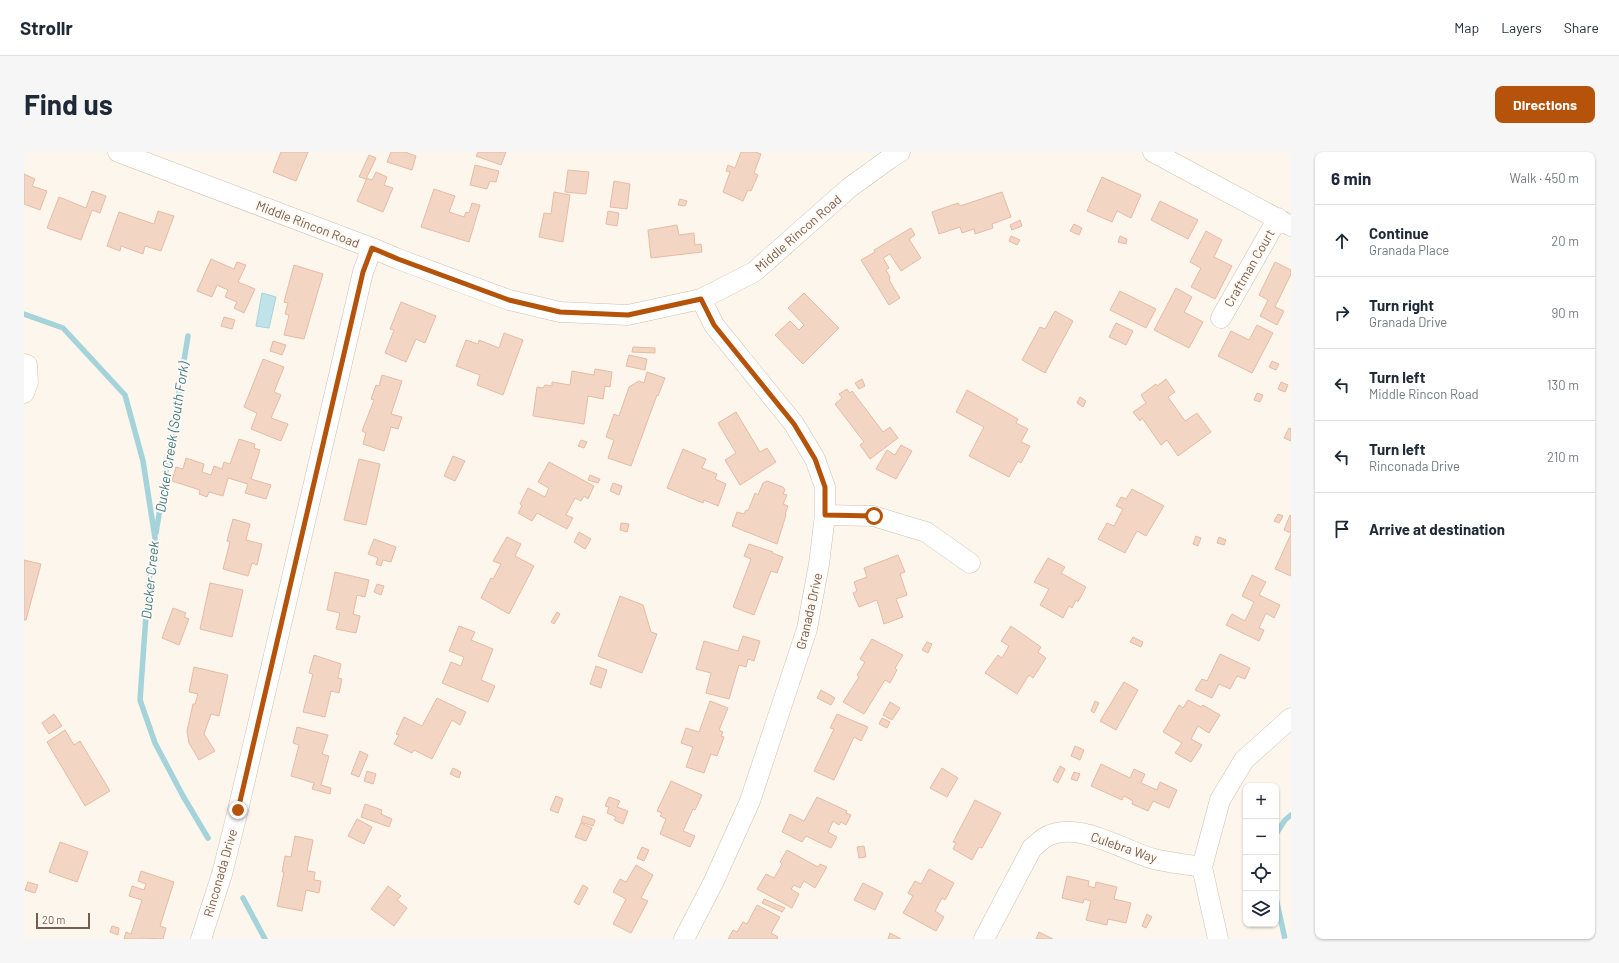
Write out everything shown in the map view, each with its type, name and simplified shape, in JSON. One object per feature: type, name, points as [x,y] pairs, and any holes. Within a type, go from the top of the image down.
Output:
[{"type":"street","name":"Middle Rincon Road","points":[[118,152],[509,300],[560,312],[628,315],[701,299],[754,272],[849,188],[900,152]]},
{"type":"street","points":[[1153,152],[1284,222]]},
{"type":"street","name":"Craftman Court","points":[[1221,318],[1284,222]]},
{"type":"street","name":"Rinconada Drive","points":[[201,939],[222,874],[363,272],[372,248]]},
{"type":"street","name":"Granada Drive","points":[[684,939],[714,881],[750,801],[807,629],[819,564],[825,515],[825,487],[815,459],[794,424],[714,325],[701,299]]},
{"type":"street","points":[[24,364],[27,365],[28,382],[24,393]]},
{"type":"street","points":[[825,515],[874,516],[926,532],[970,563]]},
{"type":"street","points":[[1218,939],[1202,867],[1220,800],[1244,760],[1291,718]]},
{"type":"street","name":"Culebra Way","points":[[984,939],[1032,848],[1045,837],[1059,833],[1079,832],[1154,858],[1202,867]]},
{"type":"water","points":[[262,293],[276,297],[269,328],[256,326]]},
{"type":"building","points":[[281,152],[308,152],[296,181],[273,172]]},
{"type":"building","points":[[391,152],[405,152],[416,156],[412,170],[387,162]]},
{"type":"building","points":[[478,152],[506,152],[501,165],[476,156]]},
{"type":"building","points":[[741,152],[755,152],[761,154],[754,173],[758,175],[751,191],[748,190],[743,201],[723,192],[730,172],[726,171],[728,165],[735,168]]},
{"type":"building","points":[[369,155],[376,158],[366,179],[359,177]]},
{"type":"building","points":[[475,165],[499,171],[496,182],[490,181],[487,189],[470,185]]},
{"type":"building","points":[[568,170],[589,172],[586,194],[565,192]]},
{"type":"building","points":[[376,172],[387,177],[384,185],[393,188],[383,212],[357,201],[367,178],[372,180]]},
{"type":"building","points":[[24,174],[35,179],[32,186],[47,191],[40,210],[24,204]]},
{"type":"building","points":[[1102,177],[1141,195],[1131,218],[1117,211],[1112,222],[1087,211]]},
{"type":"building","points":[[614,181],[630,184],[627,209],[610,207]]},
{"type":"building","points":[[434,189],[455,196],[449,212],[464,217],[466,212],[469,213],[472,203],[480,205],[469,242],[421,227]]},
{"type":"building","points":[[92,191],[106,196],[100,213],[92,210],[81,240],[47,228],[59,197],[86,208]]},
{"type":"building","points":[[554,192],[570,195],[563,242],[539,237],[544,213],[551,214]]},
{"type":"building","points":[[1002,192],[1011,217],[992,224],[993,228],[975,234],[974,229],[962,233],[960,227],[939,234],[932,212],[958,203],[960,206]]},
{"type":"building","points":[[680,199],[687,201],[685,206],[678,205]]},
{"type":"building","points":[[1160,201],[1198,220],[1188,239],[1151,220]]},
{"type":"building","points":[[158,211],[174,216],[161,251],[145,246],[143,254],[121,246],[120,251],[107,246],[119,212],[154,224]]},
{"type":"building","points":[[608,211],[619,213],[617,226],[606,224]]},
{"type":"building","points":[[1020,220],[1022,226],[1012,230],[1010,225]]},
{"type":"building","points":[[1074,224],[1082,228],[1079,235],[1070,231]]},
{"type":"building","points":[[677,225],[679,235],[694,233],[695,245],[701,244],[702,252],[651,258],[648,230]]},
{"type":"building","points":[[911,228],[915,235],[909,239],[921,258],[901,271],[890,254],[883,258],[889,268],[886,270],[890,277],[889,280],[900,298],[889,305],[861,260],[875,252],[874,250]]},
{"type":"building","points":[[1206,231],[1222,240],[1214,257],[1232,266],[1215,299],[1191,287],[1201,268],[1190,262]]},
{"type":"building","points":[[1011,236],[1020,240],[1017,245],[1009,241]]},
{"type":"building","points":[[1120,236],[1127,239],[1126,244],[1118,242]]},
{"type":"building","points":[[211,259],[234,269],[237,262],[246,265],[238,282],[255,289],[244,313],[234,308],[237,302],[225,297],[228,290],[217,285],[212,297],[197,291]]},
{"type":"building","points":[[1275,262],[1291,270],[1291,274],[1275,307],[1284,311],[1277,325],[1260,316],[1268,300],[1259,295]]},
{"type":"building","points":[[294,265],[323,274],[304,339],[284,335],[289,315],[285,314],[288,303],[284,302]]},
{"type":"building","points":[[1176,288],[1192,297],[1184,312],[1203,322],[1189,348],[1154,330]]},
{"type":"building","points":[[1120,291],[1156,309],[1146,328],[1110,310]]},
{"type":"building","points":[[804,293],[839,328],[803,364],[775,335],[790,321],[799,330],[804,325],[788,308]]},
{"type":"building","points":[[401,302],[436,316],[425,343],[416,339],[406,362],[385,353],[394,330],[390,329]]},
{"type":"building","points":[[1055,311],[1073,321],[1045,373],[1022,360],[1040,327],[1045,329]]},
{"type":"building","points":[[224,317],[235,320],[232,329],[221,326]]},
{"type":"building","points":[[1116,323],[1133,331],[1126,345],[1109,337]]},
{"type":"building","points":[[1257,325],[1273,333],[1252,373],[1218,356],[1231,331],[1249,340]]},
{"type":"building","points":[[504,333],[523,340],[503,395],[477,385],[480,375],[456,366],[466,340],[478,344],[479,340],[499,348]]},
{"type":"building","points":[[273,341],[286,345],[282,355],[270,351]]},
{"type":"building","points":[[633,347],[655,348],[655,353],[632,352]]},
{"type":"building","points":[[629,355],[647,359],[645,370],[626,366]]},
{"type":"building","points":[[263,359],[284,367],[274,392],[281,395],[271,418],[288,424],[281,441],[251,429],[257,413],[244,407]]},
{"type":"building","points":[[1272,361],[1279,364],[1276,370],[1269,367]]},
{"type":"building","points":[[595,369],[612,372],[610,387],[605,386],[603,399],[588,396],[584,424],[533,416],[537,387],[543,388],[545,385],[552,386],[552,382],[570,385],[572,371],[594,375]]},
{"type":"building","points":[[647,372],[665,378],[658,396],[657,395],[631,466],[608,458],[614,440],[606,437],[614,414],[619,416],[629,387],[639,381],[644,383]]},
{"type":"building","points":[[382,375],[402,381],[391,414],[402,417],[398,429],[391,427],[384,451],[363,444],[366,433],[362,431],[374,400],[371,399],[376,385],[379,386]]},
{"type":"building","points":[[862,379],[865,386],[859,389],[855,383]]},
{"type":"building","points":[[1166,379],[1175,392],[1168,397],[1185,421],[1197,413],[1211,432],[1178,456],[1167,440],[1161,445],[1142,418],[1140,421],[1133,412],[1146,403],[1141,395]]},
{"type":"building","points":[[1281,382],[1288,385],[1285,392],[1278,389]]},
{"type":"building","points":[[847,389],[850,393],[852,391],[883,432],[890,427],[898,438],[870,459],[860,445],[864,442],[835,404],[842,398],[839,394]]},
{"type":"building","points":[[967,390],[1018,419],[1016,423],[1028,429],[1021,442],[1030,446],[1021,463],[1018,461],[1009,477],[969,456],[984,427],[956,412]]},
{"type":"building","points":[[1257,393],[1263,395],[1260,402],[1254,400]]},
{"type":"building","points":[[1080,397],[1086,401],[1083,407],[1077,403]]},
{"type":"building","points":[[736,412],[760,452],[767,448],[776,462],[740,485],[725,460],[736,453],[718,423]]},
{"type":"building","points":[[1289,428],[1291,429],[1291,441],[1284,438]]},
{"type":"building","points":[[239,439],[255,444],[254,448],[260,450],[251,479],[271,485],[266,499],[245,493],[248,484],[228,478],[223,496],[209,492],[207,497],[199,494],[200,490],[172,481],[176,467],[183,469],[186,458],[204,464],[202,472],[211,475],[214,466],[222,469],[224,462],[230,464]]},
{"type":"building","points":[[581,440],[587,442],[584,448],[578,446]]},
{"type":"building","points":[[901,445],[912,451],[896,479],[876,469],[887,450],[895,455]]},
{"type":"building","points":[[683,449],[706,459],[702,468],[717,474],[715,479],[726,484],[718,506],[704,500],[703,503],[667,488]]},
{"type":"building","points":[[453,456],[465,461],[455,481],[444,476]]},
{"type":"building","points":[[359,459],[380,464],[366,525],[344,520]]},
{"type":"building","points":[[549,462],[594,486],[588,499],[584,496],[581,501],[575,498],[566,515],[573,518],[567,529],[537,513],[532,521],[518,513],[522,506],[520,504],[528,488],[545,497],[549,488],[538,482]]},
{"type":"building","points":[[590,475],[600,479],[598,483],[588,480]]},
{"type":"building","points":[[767,481],[783,487],[785,490],[783,494],[787,495],[783,504],[788,506],[777,544],[732,526],[737,512],[744,514],[746,510],[748,511],[755,493],[758,495],[763,483]]},
{"type":"building","points":[[613,483],[622,486],[619,495],[610,491]]},
{"type":"building","points":[[1132,489],[1164,506],[1146,536],[1137,531],[1125,553],[1098,539],[1107,523],[1114,526],[1123,509],[1116,506],[1121,497],[1126,499]]},
{"type":"building","points":[[1278,514],[1283,516],[1279,523],[1274,521]]},
{"type":"building","points":[[1290,515],[1291,516],[1291,533],[1284,530]]},
{"type":"building","points":[[233,519],[250,524],[246,540],[262,544],[257,565],[252,563],[248,576],[223,569],[230,542],[227,541]]},
{"type":"building","points":[[621,523],[629,524],[627,532],[620,530]]},
{"type":"building","points":[[579,532],[591,539],[585,549],[574,542]]},
{"type":"building","points":[[1291,534],[1291,576],[1275,569]]},
{"type":"building","points":[[1196,536],[1201,538],[1198,546],[1193,544]]},
{"type":"building","points":[[507,537],[521,544],[515,556],[534,566],[509,614],[481,598],[491,578],[493,579],[501,564],[493,561]]},
{"type":"building","points":[[1219,537],[1226,540],[1224,545],[1217,543]]},
{"type":"building","points":[[374,539],[396,547],[391,562],[383,560],[381,566],[376,564],[378,558],[368,554]]},
{"type":"building","points":[[749,544],[783,557],[777,573],[771,571],[754,615],[733,607],[751,559],[744,556]]},
{"type":"building","points":[[898,555],[905,572],[900,574],[907,595],[896,599],[903,617],[884,624],[877,600],[859,607],[853,593],[857,591],[854,582],[867,577],[864,568]]},
{"type":"building","points":[[1048,558],[1065,567],[1061,573],[1086,587],[1078,602],[1076,600],[1072,608],[1069,606],[1063,618],[1040,605],[1049,589],[1034,582]]},
{"type":"building","points":[[24,560],[41,564],[26,620],[24,620]]},
{"type":"building","points":[[335,572],[369,580],[365,597],[357,595],[353,614],[360,616],[356,633],[336,629],[340,613],[327,610]]},
{"type":"building","points":[[1252,575],[1266,582],[1259,595],[1280,605],[1274,618],[1266,613],[1259,628],[1264,630],[1259,641],[1226,625],[1232,614],[1245,621],[1254,602],[1242,596]]},
{"type":"building","points":[[210,583],[243,590],[232,637],[200,629]]},
{"type":"building","points":[[377,584],[384,586],[381,595],[374,592]]},
{"type":"building","points":[[620,596],[643,605],[651,632],[657,634],[642,673],[598,656]]},
{"type":"building","points":[[173,608],[186,613],[184,617],[189,619],[179,645],[162,638]]},
{"type":"building","points":[[557,612],[560,614],[554,624],[551,622]]},
{"type":"building","points":[[459,626],[475,632],[471,640],[493,649],[481,680],[495,686],[488,702],[442,683],[451,662],[461,666],[464,657],[449,651]]},
{"type":"building","points":[[1011,626],[1041,647],[1038,652],[1046,658],[1033,678],[1029,675],[1017,694],[985,673],[998,655],[1002,658],[1009,646],[1001,641]]},
{"type":"building","points":[[743,636],[760,641],[754,661],[748,659],[746,667],[739,665],[729,699],[706,693],[711,673],[696,669],[704,641],[738,651]]},
{"type":"building","points":[[1133,637],[1143,642],[1141,647],[1130,642]]},
{"type":"building","points":[[872,639],[903,655],[895,668],[897,670],[890,683],[885,680],[864,714],[843,702],[859,677],[857,675],[865,662],[860,659]]},
{"type":"building","points":[[927,642],[932,644],[928,653],[922,650]]},
{"type":"building","points":[[1220,654],[1250,668],[1245,679],[1237,676],[1230,689],[1219,684],[1212,698],[1195,690],[1202,679],[1207,681]]},
{"type":"building","points":[[314,655],[341,664],[338,678],[342,679],[339,693],[331,691],[325,717],[303,712],[313,674],[309,673]]},
{"type":"building","points":[[596,666],[607,670],[601,688],[590,684]]},
{"type":"building","points":[[194,667],[228,675],[219,716],[211,714],[204,734],[215,751],[199,760],[189,743],[187,731],[193,704],[195,704],[198,694],[189,692]]},
{"type":"building","points":[[1124,682],[1138,690],[1116,730],[1100,721]]},
{"type":"building","points":[[821,690],[835,698],[831,705],[817,698]]},
{"type":"building","points":[[437,698],[466,712],[460,725],[452,720],[432,759],[414,750],[412,753],[394,744],[399,735],[396,734],[404,717],[422,726]]},
{"type":"building","points":[[1188,700],[1201,707],[1203,705],[1220,715],[1209,733],[1198,726],[1191,739],[1202,745],[1191,762],[1175,753],[1182,743],[1163,732],[1179,705],[1183,708]]},
{"type":"building","points":[[710,701],[728,708],[719,730],[723,732],[721,736],[724,737],[717,756],[711,754],[704,773],[686,767],[693,747],[681,743],[686,728],[699,732]]},
{"type":"building","points":[[1095,701],[1099,703],[1094,713],[1091,711]]},
{"type":"building","points":[[890,702],[900,708],[892,720],[883,715]]},
{"type":"building","points":[[54,714],[62,726],[49,734],[42,723]]},
{"type":"building","points":[[837,714],[868,727],[861,741],[854,737],[834,780],[814,771],[834,729],[830,728]]},
{"type":"building","points":[[882,718],[890,722],[887,728],[879,724]]},
{"type":"building","points":[[297,727],[328,735],[322,754],[329,756],[321,785],[331,788],[330,794],[312,789],[314,783],[291,776],[299,745],[293,743]]},
{"type":"building","points":[[65,730],[74,745],[80,741],[110,791],[85,806],[47,742]]},
{"type":"building","points":[[1075,746],[1084,750],[1080,760],[1071,756]]},
{"type":"building","points":[[360,751],[368,755],[359,777],[351,774]]},
{"type":"building","points":[[1101,764],[1130,778],[1134,769],[1145,774],[1141,783],[1157,790],[1160,782],[1177,790],[1169,808],[1153,801],[1148,811],[1132,804],[1133,801],[1124,796],[1122,800],[1091,786]]},
{"type":"building","points":[[1060,766],[1065,769],[1058,783],[1053,780]]},
{"type":"building","points":[[453,768],[461,772],[459,778],[450,774]]},
{"type":"building","points":[[942,768],[958,778],[947,797],[930,788]]},
{"type":"building","points":[[367,771],[376,774],[373,784],[364,781]]},
{"type":"building","points":[[1074,772],[1080,774],[1077,781],[1071,779]]},
{"type":"building","points":[[671,781],[702,795],[695,810],[693,809],[683,831],[695,836],[690,847],[660,834],[666,819],[660,816],[662,813],[657,811]]},
{"type":"building","points":[[556,796],[563,799],[558,813],[550,810]]},
{"type":"building","points":[[609,797],[620,801],[617,807],[628,811],[623,824],[614,820],[616,817],[607,813],[609,807],[605,806]]},
{"type":"building","points":[[817,797],[847,811],[846,813],[851,815],[846,825],[841,822],[839,825],[833,821],[828,832],[837,837],[831,848],[806,836],[802,842],[782,832],[790,814],[804,821]]},
{"type":"building","points":[[975,800],[1001,813],[982,848],[979,847],[972,860],[953,849],[956,843],[953,842]]},
{"type":"building","points":[[365,804],[382,810],[381,814],[392,819],[389,827],[361,817]]},
{"type":"building","points":[[583,816],[595,820],[593,826],[581,822]]},
{"type":"building","points":[[357,819],[372,827],[364,844],[348,836]]},
{"type":"building","points":[[581,823],[592,828],[586,841],[575,837]]},
{"type":"building","points":[[295,836],[313,840],[307,871],[315,872],[314,880],[321,881],[319,893],[306,890],[302,911],[277,906],[284,872],[282,872],[285,856],[291,857]]},
{"type":"building","points":[[60,842],[88,852],[77,882],[49,872]]},
{"type":"building","points":[[864,846],[866,857],[859,858],[857,847]]},
{"type":"building","points":[[642,847],[649,850],[644,861],[637,858]]},
{"type":"building","points":[[787,850],[818,867],[820,864],[827,867],[815,888],[804,881],[800,888],[794,885],[791,889],[799,894],[792,908],[757,889],[766,874],[774,878],[782,864],[780,862]]},
{"type":"building","points":[[636,865],[653,875],[641,898],[648,901],[631,933],[613,924],[626,899],[613,892],[620,879],[626,882]]},
{"type":"building","points":[[929,869],[954,883],[945,900],[942,898],[935,911],[944,917],[936,931],[903,913],[913,896],[908,893],[915,881],[921,884]]},
{"type":"building","points":[[141,871],[174,882],[160,926],[166,928],[163,939],[124,939],[126,932],[131,934],[142,900],[129,896],[132,886],[144,890],[146,884],[138,881]]},
{"type":"building","points":[[1067,876],[1089,881],[1088,886],[1095,888],[1096,882],[1117,887],[1114,899],[1131,903],[1126,923],[1108,919],[1107,925],[1086,920],[1091,901],[1084,899],[1083,903],[1062,898]]},
{"type":"building","points":[[28,882],[38,885],[35,893],[25,890]]},
{"type":"building","points":[[863,883],[883,893],[875,910],[854,900]]},
{"type":"building","points":[[583,885],[588,888],[579,905],[574,902]]},
{"type":"building","points":[[388,886],[401,896],[397,900],[407,908],[394,926],[371,909]]},
{"type":"building","points":[[764,899],[785,908],[782,912],[762,903]]},
{"type":"building","points":[[757,905],[780,917],[771,933],[778,937],[777,939],[728,939],[733,930],[737,932],[743,922],[747,924]]},
{"type":"building","points":[[1147,914],[1152,917],[1146,928],[1142,926]]},
{"type":"building","points":[[112,926],[119,928],[118,935],[110,932]]},
{"type":"building","points":[[1039,932],[1053,939],[1036,939]]},
{"type":"building","points":[[890,933],[901,939],[888,939]]},
{"type":"waterway","name":"Ducker Creek","points":[[24,314],[63,328],[125,395],[143,461],[155,538],[148,587],[140,700],[155,743],[183,796],[208,838]]},
{"type":"waterway","name":"Ducker Creek (South Fork)","points":[[156,533],[188,336]]},
{"type":"waterway","points":[[1279,829],[1285,820],[1291,815]]},
{"type":"waterway","name":"Ducker Creek","points":[[243,898],[265,939]]},
{"type":"waterway","points":[[1279,912],[1285,939]]},
{"type":"route","points":[[238,810],[363,272],[372,248],[509,300],[560,312],[628,315],[701,299],[714,325],[794,424],[815,459],[825,487],[825,515],[874,516]]}]
